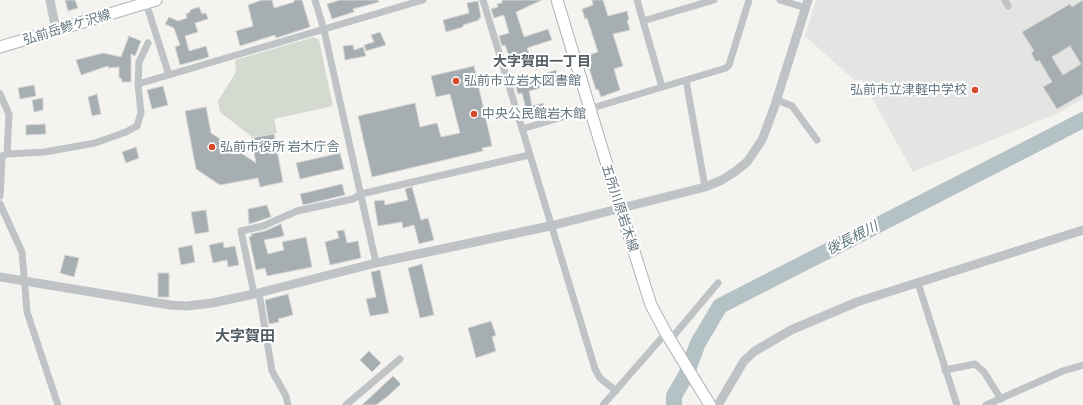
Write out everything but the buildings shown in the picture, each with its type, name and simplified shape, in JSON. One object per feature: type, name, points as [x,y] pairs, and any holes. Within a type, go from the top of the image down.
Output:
[{"type":"main road","name":"五所川原岩木線","points":[[557,0],[651,305],[710,405]]},
{"type":"main road","name":"弘前岳鰺ケ沢線","points":[[0,47],[151,2]]},
{"type":"street","points":[[50,0],[56,30]]},
{"type":"street","points":[[315,0],[324,30],[376,263]]},
{"type":"street","points":[[138,84],[423,0]]},
{"type":"street","points":[[484,0],[550,226],[595,369],[600,378],[616,391]]},
{"type":"street","points":[[636,0],[662,87]]},
{"type":"street","points":[[643,21],[714,0]]},
{"type":"street","points":[[522,129],[726,68],[729,65],[749,0]]},
{"type":"street","points":[[0,277],[170,305],[187,306],[212,303],[256,294],[376,263],[550,226],[705,187],[722,180],[747,162],[762,140],[777,100],[807,4],[780,0]]},
{"type":"street","points":[[151,2],[169,75]]},
{"type":"street","points":[[3,156],[45,152],[95,143],[137,126],[140,119],[138,84],[139,62],[148,43]]},
{"type":"street","points":[[686,80],[705,187]]},
{"type":"street","points":[[0,94],[9,114],[3,156],[0,196]]},
{"type":"street","points":[[777,100],[792,106],[817,140]]},
{"type":"street","points":[[288,405],[286,396],[272,371],[242,231],[263,226],[297,211],[353,199],[361,194],[529,155]]},
{"type":"street","points":[[0,204],[22,252],[23,281],[27,312],[58,405]]},
{"type":"street","points":[[718,405],[744,361],[755,351],[791,330],[857,302],[1083,230]]},
{"type":"street","points":[[603,405],[671,340],[718,283]]},
{"type":"street","points":[[918,283],[957,405]]},
{"type":"street","points":[[346,405],[400,360]]},
{"type":"street","points":[[945,370],[975,364],[984,372],[1001,399]]},
{"type":"street","points":[[986,405],[1063,371],[1083,365]]},
{"type":"shaded area","name":"弘前市立津軽中学校","points":[[816,0],[1083,0],[1083,99],[1058,113],[913,172],[862,80],[854,80],[805,36]]},
{"type":"shaded area","points":[[314,37],[319,40],[333,106],[274,119],[277,133],[252,137],[220,112],[218,101],[236,72],[235,60]]},
{"type":"waterway","name":"後長根川","points":[[674,405],[674,396],[686,375],[698,343],[720,306],[1083,120]]},
{"type":"place","name":"弘前市立岩木図書館","points":[[456,81]]},
{"type":"place","name":"弘前市立津軽中学校","points":[[975,90]]},
{"type":"place","name":"中央公民館岩木館","points":[[474,114]]},
{"type":"place","name":"弘前市役所 岩木庁舎","points":[[212,147]]},
{"type":"district","name":"大字賀田一丁目","points":[[542,61]]},
{"type":"district","name":"大字賀田","points":[[245,336]]}]
